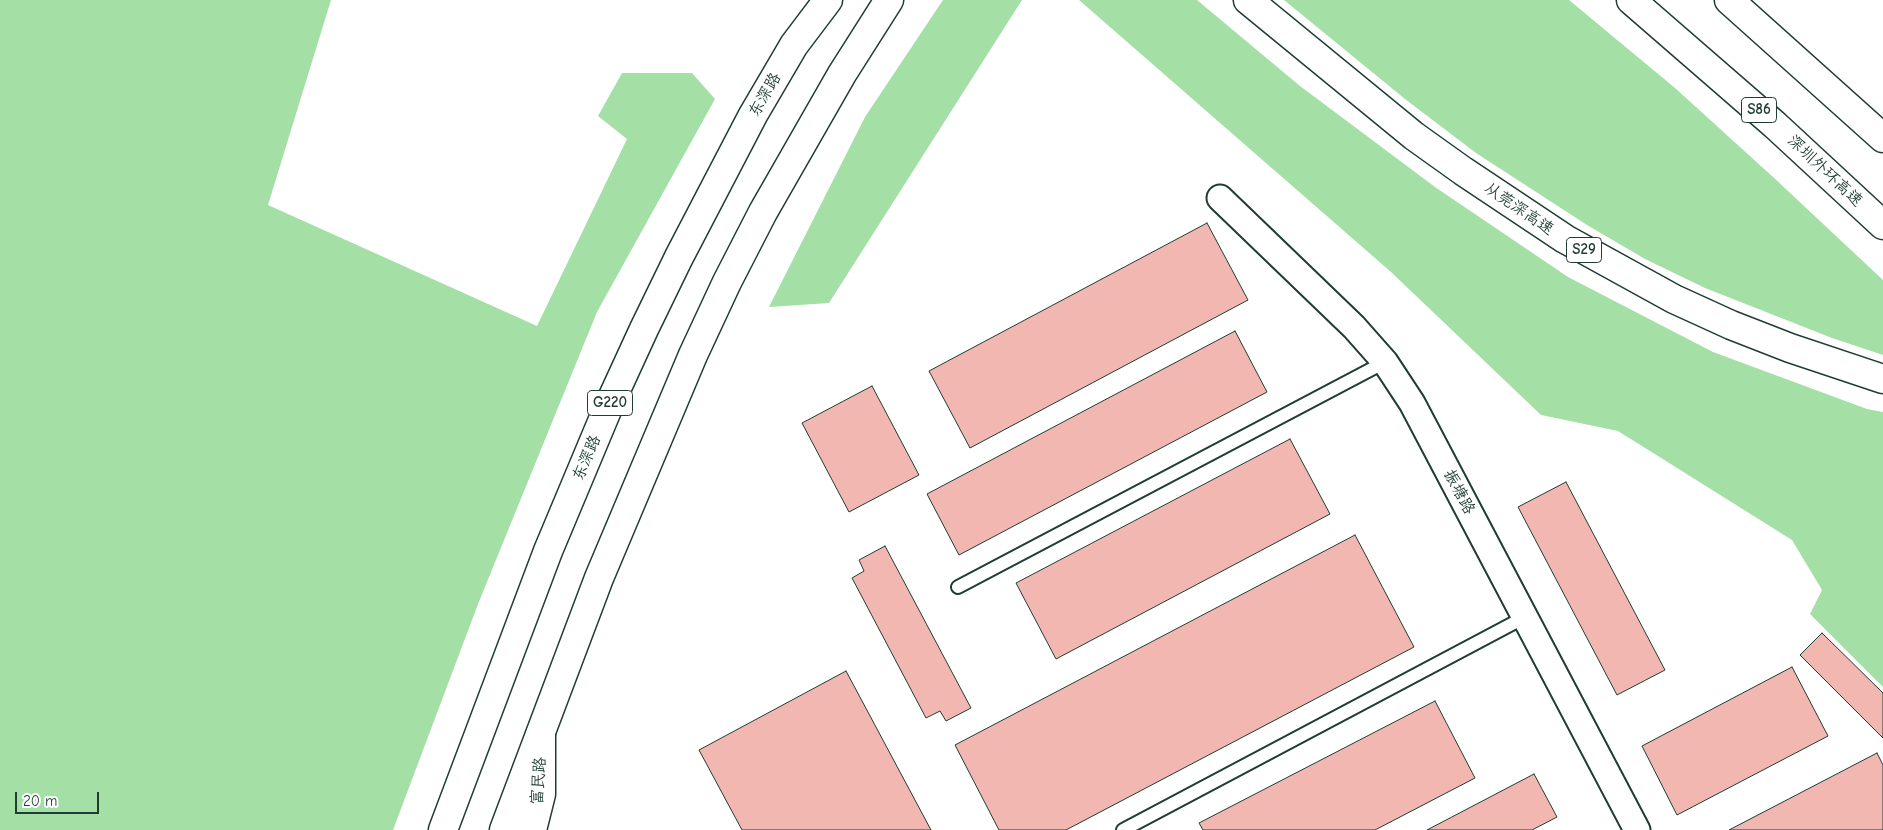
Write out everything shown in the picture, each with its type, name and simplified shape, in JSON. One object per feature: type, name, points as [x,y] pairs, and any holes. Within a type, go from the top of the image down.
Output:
[{"type":"main road","name":"东深路","points":[[443,830],[548,551],[644,329],[678,257],[754,115],[794,45],[828,0]]},
{"type":"main road","points":[[504,830],[598,578],[660,428],[723,290],[763,212],[802,143],[842,74],[889,0]]},
{"type":"main road","name":"从莞深高速","points":[[1248,0],[1414,136],[1462,171],[1564,239],[1674,299],[1731,325],[1790,348],[1883,379]]},
{"type":"main road","name":"深圳外环高速","points":[[1631,0],[1747,100],[1883,225]]},
{"type":"main road","points":[[1729,0],[1883,138]]},
{"type":"main road","name":"富民路","points":[[532,830],[541,794],[541,731]]},
{"type":"street","name":"振塘路","points":[[1220,198],[1354,327],[1385,362],[1412,403],[1637,830]]},
{"type":"lane","points":[[958,587],[1385,362]]},
{"type":"lane","points":[[1123,830],[1525,617]]},
{"type":"green space","points":[[0,0],[331,0],[268,205],[537,326],[627,139],[598,116],[622,73],[692,73],[715,99],[597,312],[478,604],[393,830],[0,830]]},
{"type":"green space","points":[[943,0],[1022,0],[829,303],[769,307],[865,117]]},
{"type":"green space","points":[[1079,0],[1197,0],[1300,86],[1435,187],[1568,277],[1713,352],[1867,409],[1883,412],[1883,687],[1810,614],[1822,590],[1792,540],[1618,431],[1541,415],[1391,272]]},
{"type":"green space","points":[[1284,0],[1569,0],[1675,88],[1883,280],[1883,355],[1832,338],[1705,288],[1645,259],[1587,225],[1476,153],[1405,99]]},
{"type":"building","points":[[1207,223],[1248,300],[970,448],[929,371]]},
{"type":"building","points":[[1235,331],[1267,392],[959,555],[927,494]]},
{"type":"building","points":[[872,386],[919,475],[849,512],[802,423]]},
{"type":"building","points":[[1290,439],[1330,514],[1056,659],[1016,583]]},
{"type":"building","points":[[1566,482],[1665,670],[1617,695],[1518,507]]},
{"type":"building","points":[[1355,535],[1414,647],[1066,830],[999,830],[955,745]]},
{"type":"building","points":[[885,546],[971,708],[946,721],[940,711],[926,718],[852,578],[864,571],[859,560]]},
{"type":"building","points":[[1822,633],[1883,693],[1883,738],[1800,655]]},
{"type":"building","points":[[1792,667],[1828,736],[1677,815],[1642,746]]},
{"type":"building","points":[[846,671],[931,830],[742,830],[699,750]]},
{"type":"building","points":[[1435,701],[1475,778],[1375,830],[1203,830],[1199,823]]},
{"type":"building","points":[[1877,753],[1883,765],[1883,830],[1729,830]]},
{"type":"building","points":[[1534,774],[1557,817],[1532,830],[1427,830]]}]
